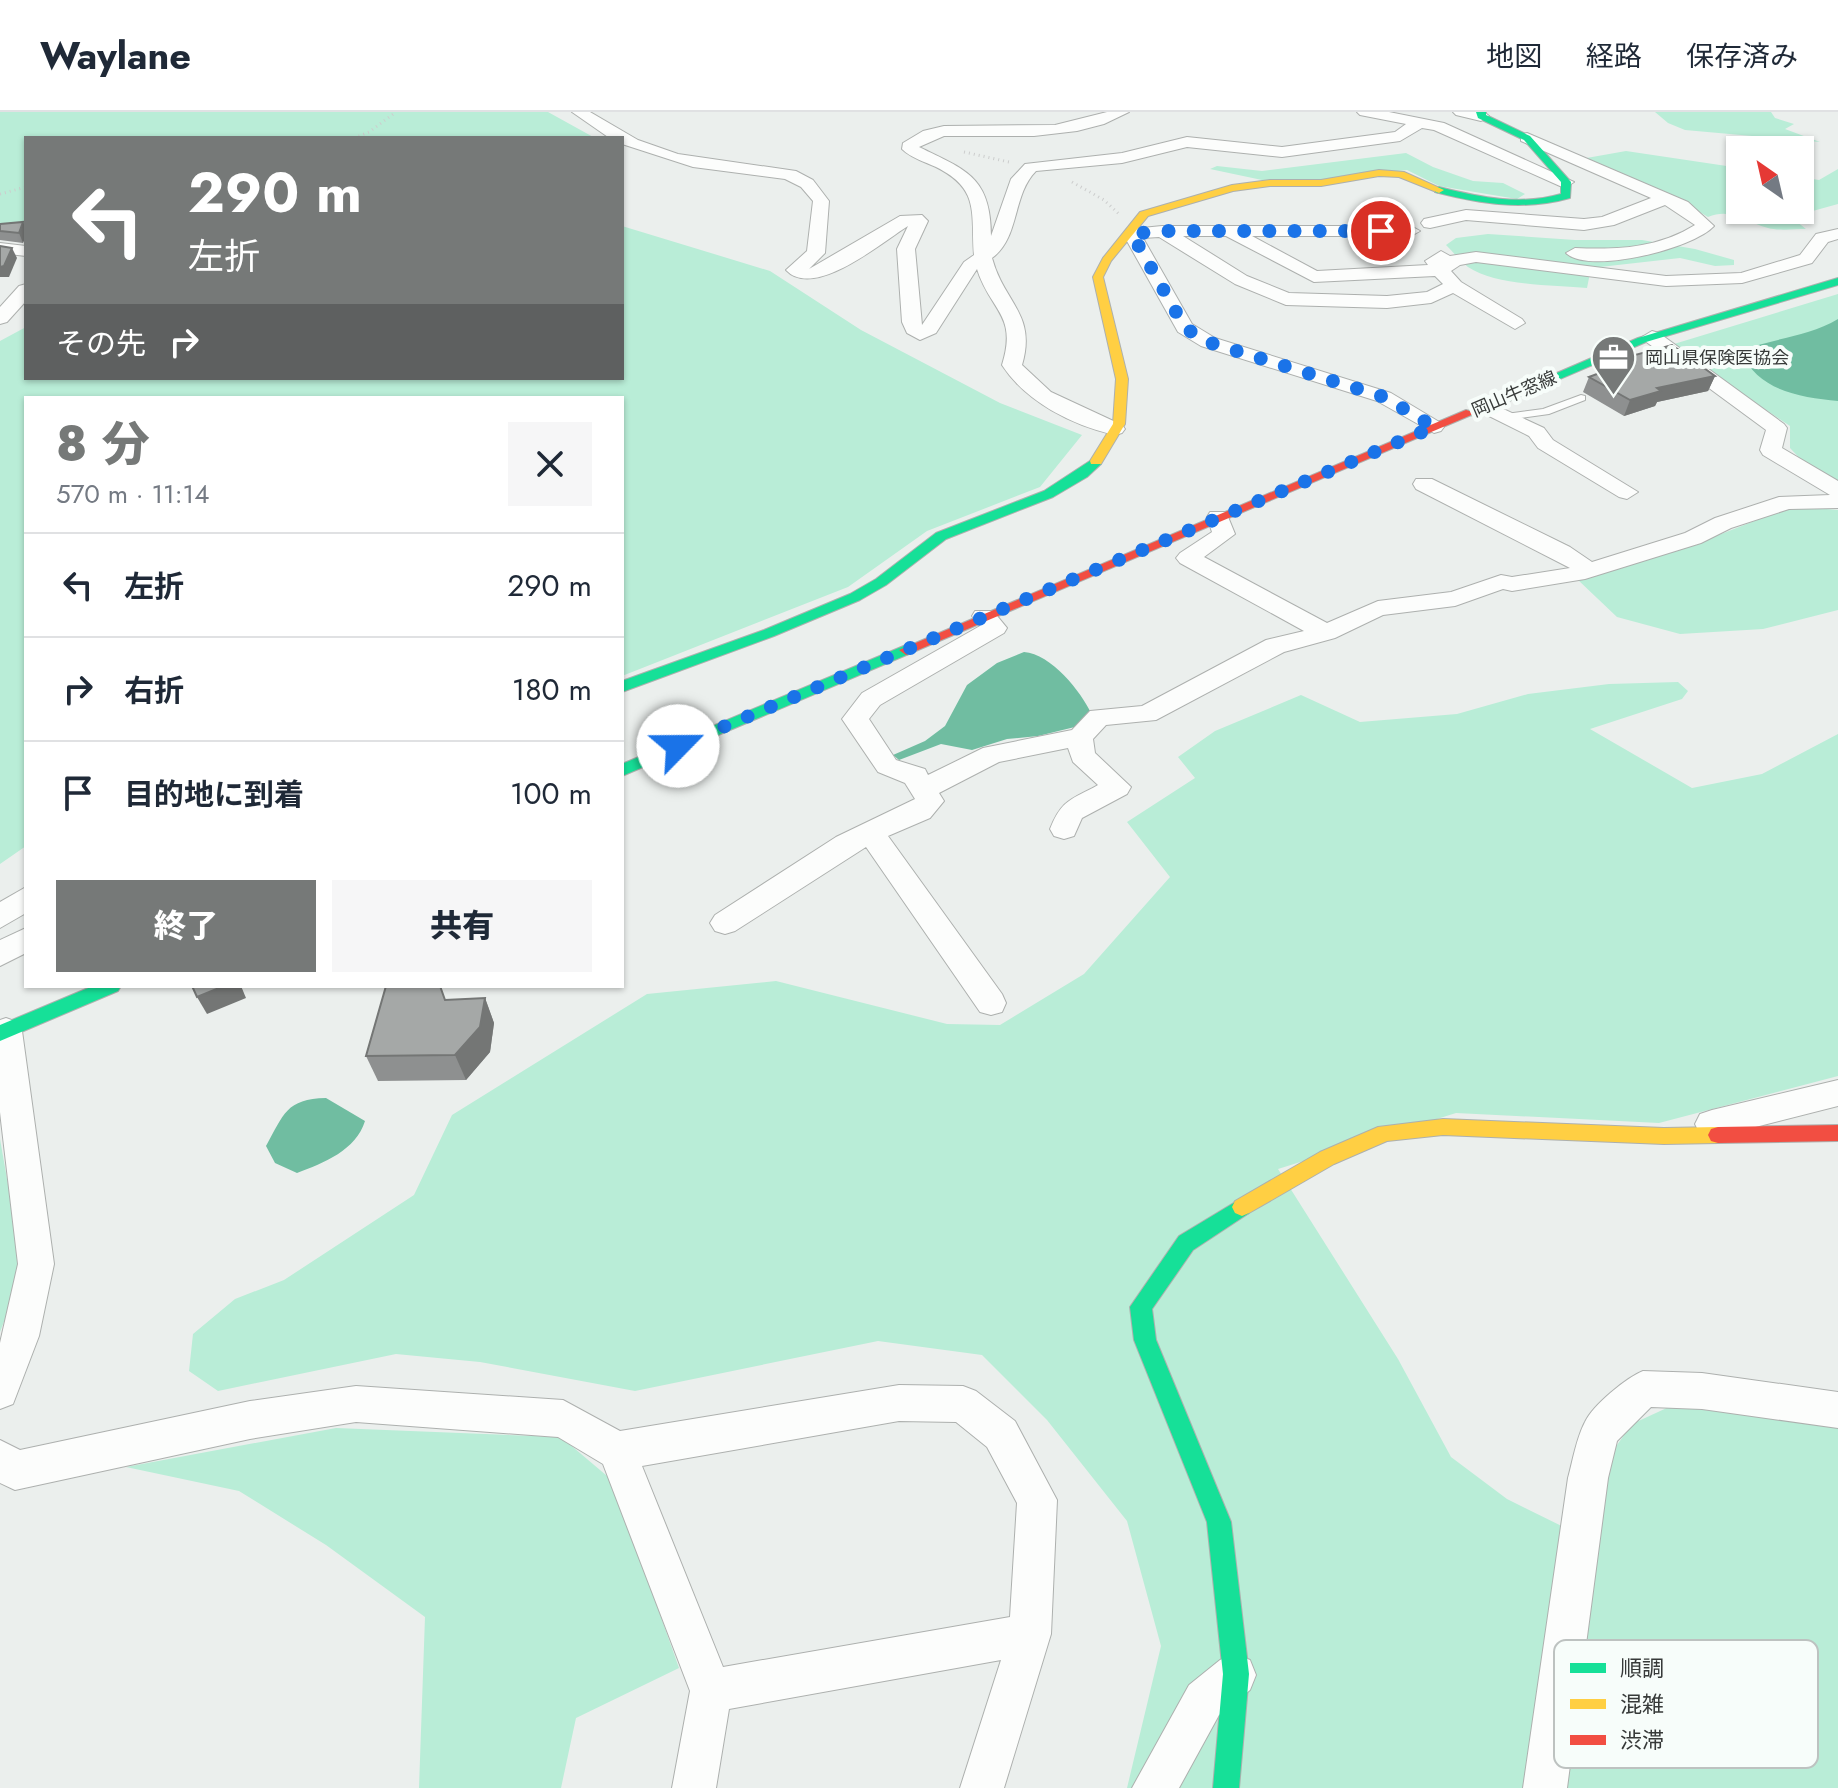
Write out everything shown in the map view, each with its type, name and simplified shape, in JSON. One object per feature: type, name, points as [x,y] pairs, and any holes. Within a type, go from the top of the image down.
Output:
[{"type":"street","points":[[580,112],[621,136]]},
{"type":"street","points":[[1115,429],[1042,395],[1019,379],[1012,365],[1021,345],[1016,322],[988,279],[983,259],[979,203],[974,187],[909,146],[944,131],[1029,134],[1093,124],[1121,112]]},
{"type":"street","points":[[1365,112],[1438,126],[1566,182]]},
{"type":"street","points":[[1461,112],[1481,114],[1666,200],[1699,217],[1705,226],[1686,239],[1626,253],[1591,254],[1488,246],[1461,248],[1443,254],[1434,261],[1454,286],[1515,323]]},
{"type":"street","points":[[993,116],[1051,131]]},
{"type":"street","points":[[624,137],[671,156],[732,169],[761,170],[805,182],[821,201],[816,253],[797,266],[795,270],[801,274],[822,272],[906,220],[919,221],[906,249],[912,322],[917,333],[929,329],[970,266],[996,247],[1019,179],[1031,167],[1122,158],[1187,142],[1282,152],[1400,136],[1419,122]]},
{"type":"street","points":[[624,686],[857,596],[930,542],[1062,487],[1094,464],[1119,424],[1122,379],[1098,277],[1102,263],[1132,234],[1144,214],[1165,206],[1262,184],[1330,182],[1399,173],[1436,189],[1538,204],[1556,202],[1566,196],[1566,182],[1527,138]]},
{"type":"street","points":[[1430,223],[1464,215],[1569,224],[1600,223],[1628,216],[1657,201],[1666,200]]},
{"type":"street","points":[[1132,234],[1162,231],[1411,231]]},
{"type":"street","points":[[1162,231],[1241,280],[1286,299],[1387,302],[1431,297],[1454,286]]},
{"type":"street","points":[[1229,231],[1314,277],[1440,270],[1455,260],[1476,257],[1666,281],[1742,278],[1806,259],[1822,238],[1838,234]]},
{"type":"street","points":[[1132,234],[1185,328],[1208,342],[1384,397],[1434,427]]},
{"type":"street","points":[[0,248],[24,251]]},
{"type":"street","name":"岡山牛窓線","points":[[624,769],[1652,337],[1838,281]]},
{"type":"street","points":[[0,318],[24,292]]},
{"type":"street","points":[[1652,337],[1777,428],[1771,450],[1838,490]]},
{"type":"street","points":[[1484,406],[1537,432],[1545,444],[1627,492]]},
{"type":"street","points":[[1424,484],[1562,552],[1589,570]]},
{"type":"street","points":[[923,789],[992,754],[1080,737],[1099,717],[1147,714],[1275,646],[1326,633],[1378,608],[1455,599],[1501,582],[1538,580],[1589,570],[1693,538],[1723,523],[1787,502],[1838,501]]},
{"type":"street","points":[[1218,517],[1224,534],[1188,558],[1326,633]]},
{"type":"street","points":[[725,923],[846,844],[920,811],[930,801],[915,776],[887,766],[855,719],[871,699],[995,628],[984,616]]},
{"type":"street","points":[[1064,829],[1071,812],[1117,787],[1082,756],[1080,737]]},
{"type":"street","points":[[871,833],[991,1003]]},
{"type":"street","points":[[0,917],[24,899]]},
{"type":"street","points":[[0,954],[24,940]]},
{"type":"street","points":[[0,1391],[21,1336],[36,1264],[3,1032],[107,988]]},
{"type":"street","points":[[1664,1136],[1838,1093]]},
{"type":"street","points":[[1226,1788],[1236,1674],[1219,1522],[1145,1340],[1141,1307],[1186,1243],[1268,1190],[1327,1158],[1385,1133],[1443,1127],[1664,1136],[1838,1133]]},
{"type":"street","points":[[1566,1640],[1588,1478],[1600,1431],[1643,1389],[1702,1391],[1838,1410]]},
{"type":"street","points":[[617,1451],[899,1403],[963,1404],[1001,1434],[1037,1500],[1030,1634],[982,1788]]},
{"type":"street","points":[[0,1459],[15,1470],[250,1420],[356,1404],[563,1419],[617,1451],[711,1691],[694,1788]]},
{"type":"street","points":[[711,1691],[1030,1634]]},
{"type":"street","points":[[1154,1788],[1204,1700],[1236,1674]]},
{"type":"street","points":[[1545,1788],[1554,1723]]},
{"type":"lane","points":[[1506,417],[1545,412],[1581,398]]},
{"type":"path","points":[[359,136],[396,112]]},
{"type":"path","points":[[916,141],[1057,174],[1104,200],[1122,216],[1132,234]]},
{"type":"path","points":[[0,194],[24,188]]},
{"type":"shaded area","points":[[0,112],[548,112],[591,136],[24,136],[24,227],[0,226]]},
{"type":"shaded area","points":[[1655,112],[1771,112],[1775,118],[1794,124],[1785,129],[1804,136],[1752,136],[1685,130],[1668,123]]},
{"type":"shaded area","points":[[1626,151],[1726,166],[1726,214],[1708,217],[1683,202],[1581,159]]},
{"type":"shaded area","points":[[1406,153],[1433,167],[1473,181],[1503,183],[1525,194],[1517,199],[1439,186],[1407,170],[1326,179],[1262,180],[1210,169],[1217,166],[1262,171]]},
{"type":"shaded area","points":[[1838,169],[1838,204],[1814,211],[1814,179],[1819,180]]},
{"type":"shaded area","points":[[1758,224],[1800,224],[1806,229],[1782,230]]},
{"type":"shaded area","points":[[624,227],[770,271],[861,330],[1000,403],[1082,435],[1040,487],[927,531],[848,587],[624,675],[624,396],[24,396],[24,847],[0,864],[0,341],[24,328],[24,380],[624,380]]},
{"type":"shaded area","points":[[1488,234],[1575,240],[1642,240],[1695,249],[1734,260],[1734,265],[1715,266],[1680,258],[1591,268],[1587,288],[1526,284],[1480,273],[1465,265],[1446,245],[1456,238]]},
{"type":"shaded area","points":[[1838,294],[1838,488],[1809,468],[1790,448],[1790,426],[1684,355],[1674,344]]},
{"type":"shaded area","points":[[1838,319],[1838,401],[1781,390],[1758,375],[1741,351],[1815,330]]},
{"type":"shaded area","points":[[1793,506],[1838,510],[1838,610],[1763,629],[1680,634],[1617,617],[1577,579],[1693,545]]},
{"type":"shaded area","points":[[1024,652],[1044,659],[1073,685],[1092,715],[1083,725],[1038,736],[1007,739],[972,750],[941,744],[899,760],[893,755],[925,741],[945,726],[967,685],[997,663]]},
{"type":"shaded area","points":[[1678,682],[1688,691],[1682,699],[1590,729],[1692,788],[1762,774],[1838,734],[1838,1076],[1659,1123],[1456,1113],[1278,1169],[1398,1359],[1451,1457],[1507,1499],[1598,1544],[1607,1459],[1632,1424],[1671,1406],[1838,1426],[1838,1788],[1127,1788],[1161,1646],[1127,1521],[1047,1420],[982,1355],[878,1341],[635,1391],[480,1362],[396,1354],[218,1391],[189,1371],[193,1334],[235,1299],[284,1280],[414,1195],[452,1115],[647,994],[776,981],[947,1024],[1000,1025],[1084,974],[1170,877],[1127,822],[1195,778],[1178,757],[1215,731],[1301,695],[1360,722],[1457,714],[1528,694],[1609,684]]},
{"type":"shaded area","points":[[326,1098],[365,1121],[354,1140],[328,1160],[297,1173],[275,1163],[266,1146],[282,1117],[302,1101]]},
{"type":"shaded area","points":[[0,1139],[20,1253],[8,1311],[0,1332]]},
{"type":"shaded area","points":[[336,1428],[561,1437],[613,1481],[679,1668],[576,1718],[561,1788],[419,1788],[425,1617],[326,1545],[239,1491],[126,1467]]},
{"type":"building","points":[[23,222],[19,233],[0,231],[0,224]]},
{"type":"building","points":[[0,246],[12,248],[4,266],[0,267]]},
{"type":"building","points":[[1672,345],[1715,376],[1657,388],[1661,391],[1630,400],[1589,377],[1613,368],[1605,363]]},
{"type":"building","points":[[193,988],[219,988],[197,997]]},
{"type":"building","points":[[385,988],[441,988],[445,1000],[485,998],[480,1027],[455,1055],[366,1056]]},
{"type":"traffic: fast","points":[[1439,190],[1470,198],[1519,203],[1566,196],[1566,182],[1527,138],[1481,116],[1481,112]]},
{"type":"traffic: fast","points":[[1470,413],[1642,340],[1838,281]]},
{"type":"traffic: fast","points":[[624,686],[769,633],[855,597],[881,582],[941,536],[1049,494],[1082,474],[1096,461]]},
{"type":"traffic: fast","points":[[624,769],[906,650]]},
{"type":"traffic: fast","points":[[0,1033],[107,988]]},
{"type":"traffic: fast","points":[[1226,1788],[1236,1674],[1219,1522],[1145,1340],[1141,1307],[1186,1243],[1242,1207]]},
{"type":"traffic: slow","points":[[1096,461],[1119,424],[1122,379],[1098,277],[1106,260],[1144,214],[1232,188],[1270,183],[1321,183],[1379,173],[1401,174],[1439,190]]},
{"type":"traffic: slow","points":[[1242,1207],[1327,1158],[1385,1133],[1443,1127],[1664,1136],[1718,1135]]},
{"type":"traffic: jam","points":[[906,650],[1470,413]]},
{"type":"traffic: jam","points":[[1718,1135],[1838,1133]]},
{"type":"place","name":"岡山県保険医協会","points":[[1614,397]]},
{"type":"route","points":[[678,746],[1434,427],[1384,397],[1208,342],[1185,328],[1132,234],[1162,231],[1381,231]]}]
